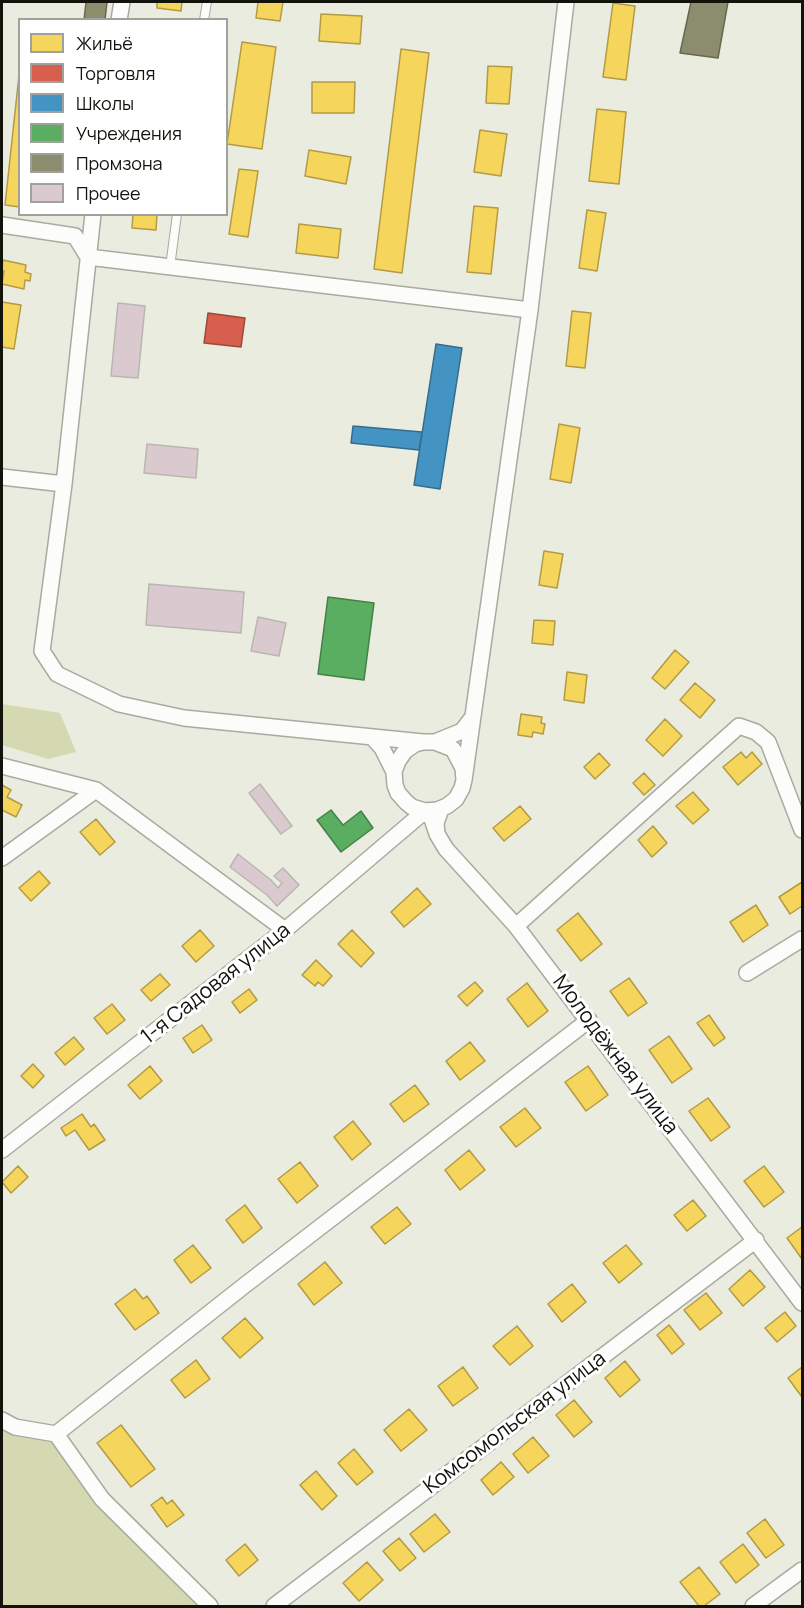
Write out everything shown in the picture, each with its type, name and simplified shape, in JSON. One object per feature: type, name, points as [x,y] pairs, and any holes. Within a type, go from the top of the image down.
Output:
[{"type":"street","points":[[119,18],[122,2]]},
{"type":"street","points":[[372,737],[382,748],[394,772],[398,793],[412,807],[425,811],[441,809],[456,799],[464,780],[530,310],[566,2]]},
{"type":"street","points":[[93,216],[64,484],[42,651],[57,674],[119,704],[184,718],[429,742],[453,749],[463,768],[464,780]]},
{"type":"street","points":[[2,225],[75,236],[88,257]]},
{"type":"street","points":[[88,257],[530,310]]},
{"type":"street","points":[[2,477],[64,484]]},
{"type":"street","points":[[394,772],[405,751],[416,744],[462,731],[472,718]]},
{"type":"street","points":[[516,926],[739,726],[756,732],[768,742],[802,830]]},
{"type":"street","points":[[2,766],[96,790],[285,930]]},
{"type":"street","points":[[2,858],[96,790]]},
{"type":"street","points":[[437,834],[436,823],[441,809]]},
{"type":"street","name":"Молодёжная улица","points":[[425,811],[432,819],[437,834],[446,849],[516,926],[802,1303]]},
{"type":"street","name":"1-я Садовая улица","points":[[2,1150],[285,930],[425,811]]},
{"type":"street","points":[[747,973],[802,939]]},
{"type":"street","points":[[56,1434],[589,1020]]},
{"type":"street","name":"Комсомольская улица","points":[[274,1606],[756,1240]]},
{"type":"street","points":[[2,1420],[15,1427],[56,1434],[102,1499],[210,1606]]},
{"type":"street","points":[[753,1606],[802,1570]]},
{"type":"lane","points":[[204,18],[207,2]]},
{"type":"lane","points":[[170,267],[177,216]]},
{"type":"green space","points":[[2,704],[60,713],[76,752],[48,759],[2,745]]},
{"type":"green space","points":[[2,1420],[56,1434],[102,1499],[197,1606],[2,1606]]},
{"type":"building: Жильё","points":[[157,2],[182,2],[181,11],[157,8]]},
{"type":"building: Жильё","points":[[258,2],[283,2],[280,21],[256,18]]},
{"type":"building: Жильё","points":[[613,3],[635,6],[626,80],[603,77]]},
{"type":"building: Жильё","points":[[321,14],[362,16],[360,44],[319,41]]},
{"type":"building: Жильё","points":[[242,42],[276,47],[262,149],[228,144]]},
{"type":"building: Жильё","points":[[401,49],[429,53],[402,273],[374,269]]},
{"type":"building: Жильё","points":[[488,66],[512,67],[509,104],[486,103]]},
{"type":"building: Жильё","points":[[312,82],[355,82],[354,113],[312,113]]},
{"type":"building: Жильё","points":[[18,85],[18,207],[5,205]]},
{"type":"building: Жильё","points":[[597,109],[626,112],[619,184],[589,181]]},
{"type":"building: Жильё","points":[[480,130],[507,134],[501,176],[474,172]]},
{"type":"building: Жильё","points":[[309,150],[351,157],[346,184],[305,176]]},
{"type":"building: Жильё","points":[[239,169],[258,171],[248,237],[229,234]]},
{"type":"building: Жильё","points":[[474,206],[498,208],[491,274],[467,272]]},
{"type":"building: Жильё","points":[[587,210],[606,213],[597,271],[579,268]]},
{"type":"building: Жильё","points":[[133,216],[157,216],[156,230],[132,228]]},
{"type":"building: Жильё","points":[[299,224],[341,229],[338,258],[296,253]]},
{"type":"building: Жильё","points":[[3,260],[26,265],[25,272],[31,274],[30,281],[25,280],[24,289],[2,284]]},
{"type":"building: Жильё","points":[[2,302],[21,305],[14,349],[2,347]]},
{"type":"building: Жильё","points":[[572,311],[591,313],[585,368],[566,366]]},
{"type":"building: Жильё","points":[[559,424],[580,428],[571,483],[550,479]]},
{"type":"building: Жильё","points":[[544,551],[563,554],[557,588],[539,585]]},
{"type":"building: Жильё","points":[[534,620],[555,621],[553,645],[532,643]]},
{"type":"building: Жильё","points":[[675,650],[689,662],[665,689],[652,678]]},
{"type":"building: Жильё","points":[[567,672],[587,675],[584,703],[564,700]]},
{"type":"building: Жильё","points":[[695,683],[715,700],[700,718],[680,700]]},
{"type":"building: Жильё","points":[[521,714],[542,717],[541,723],[545,724],[543,734],[533,732],[532,737],[518,735]]},
{"type":"building: Жильё","points":[[665,719],[682,736],[663,756],[646,740]]},
{"type":"building: Жильё","points":[[741,752],[746,758],[752,752],[762,764],[738,785],[723,767]]},
{"type":"building: Жильё","points":[[599,753],[610,765],[595,779],[584,767]]},
{"type":"building: Жильё","points":[[644,773],[655,785],[644,795],[633,783]]},
{"type":"building: Жильё","points":[[2,785],[11,790],[7,797],[22,805],[16,817],[2,810]]},
{"type":"building: Жильё","points":[[693,792],[709,810],[693,824],[676,806]]},
{"type":"building: Жильё","points":[[520,806],[531,819],[504,841],[493,828]]},
{"type":"building: Жильё","points":[[96,819],[115,842],[100,855],[80,832]]},
{"type":"building: Жильё","points":[[653,826],[667,843],[652,857],[638,840]]},
{"type":"building: Жильё","points":[[39,871],[50,883],[31,901],[19,888]]},
{"type":"building: Жильё","points":[[802,882],[802,906],[790,914],[779,897]]},
{"type":"building: Жильё","points":[[417,888],[431,904],[404,927],[391,912]]},
{"type":"building: Жильё","points":[[756,905],[768,925],[743,942],[730,922]]},
{"type":"building: Жильё","points":[[578,913],[602,944],[581,961],[557,930]]},
{"type":"building: Жильё","points":[[200,930],[214,946],[196,962],[182,946]]},
{"type":"building: Жильё","points":[[352,930],[374,953],[361,967],[338,944]]},
{"type":"building: Жильё","points":[[316,960],[332,976],[323,986],[318,982],[315,986],[302,975]]},
{"type":"building: Жильё","points":[[160,974],[170,985],[151,1001],[141,990]]},
{"type":"building: Жильё","points":[[629,978],[647,1003],[628,1016],[610,991]]},
{"type":"building: Жильё","points":[[475,982],[483,991],[467,1006],[458,996]]},
{"type":"building: Жильё","points":[[527,983],[548,1011],[528,1027],[507,999]]},
{"type":"building: Жильё","points":[[249,989],[257,1000],[240,1013],[232,1002]]},
{"type":"building: Жильё","points":[[112,1004],[125,1020],[107,1034],[94,1018]]},
{"type":"building: Жильё","points":[[709,1015],[725,1038],[714,1046],[697,1023]]},
{"type":"building: Жильё","points":[[202,1025],[212,1040],[193,1053],[183,1038]]},
{"type":"building: Жильё","points":[[669,1036],[692,1069],[672,1083],[649,1050]]},
{"type":"building: Жильё","points":[[74,1037],[84,1049],[65,1065],[55,1053]]},
{"type":"building: Жильё","points":[[470,1042],[485,1061],[460,1080],[446,1061]]},
{"type":"building: Жильё","points":[[33,1064],[44,1076],[33,1088],[21,1076]]},
{"type":"building: Жильё","points":[[150,1066],[162,1081],[140,1099],[128,1085]]},
{"type":"building: Жильё","points":[[588,1066],[608,1095],[586,1111],[565,1082]]},
{"type":"building: Жильё","points":[[415,1085],[429,1104],[404,1122],[390,1104]]},
{"type":"building: Жильё","points":[[708,1098],[730,1127],[711,1141],[689,1111]]},
{"type":"building: Жильё","points":[[525,1108],[541,1128],[516,1147],[500,1127]]},
{"type":"building: Жильё","points":[[82,1114],[91,1127],[94,1124],[105,1140],[89,1150],[75,1130],[66,1136],[61,1128]]},
{"type":"building: Жильё","points":[[353,1121],[371,1144],[352,1160],[334,1137]]},
{"type":"building: Жильё","points":[[469,1150],[485,1170],[460,1190],[445,1170]]},
{"type":"building: Жильё","points":[[300,1162],[318,1186],[297,1203],[278,1179]]},
{"type":"building: Жильё","points":[[18,1166],[28,1177],[11,1193],[2,1182]]},
{"type":"building: Жильё","points":[[764,1166],[784,1192],[764,1207],[744,1181]]},
{"type":"building: Жильё","points":[[693,1200],[706,1216],[687,1231],[674,1215]]},
{"type":"building: Жильё","points":[[245,1205],[262,1228],[243,1243],[226,1220]]},
{"type":"building: Жильё","points":[[397,1207],[411,1224],[385,1244],[371,1227]]},
{"type":"building: Жильё","points":[[802,1227],[802,1259],[787,1238]]},
{"type":"building: Жильё","points":[[193,1245],[211,1268],[191,1283],[174,1260]]},
{"type":"building: Жильё","points":[[626,1245],[642,1264],[619,1283],[603,1263]]},
{"type":"building: Жильё","points":[[325,1262],[342,1283],[314,1305],[298,1284]]},
{"type":"building: Жильё","points":[[750,1270],[765,1287],[743,1306],[729,1289]]},
{"type":"building: Жильё","points":[[572,1284],[586,1302],[562,1322],[548,1304]]},
{"type":"building: Жильё","points":[[135,1289],[143,1299],[147,1296],[159,1313],[135,1330],[115,1304]]},
{"type":"building: Жильё","points":[[706,1293],[722,1313],[700,1330],[684,1310]]},
{"type":"building: Жильё","points":[[785,1312],[796,1326],[777,1342],[765,1328]]},
{"type":"building: Жильё","points":[[245,1318],[263,1338],[240,1358],[222,1338]]},
{"type":"building: Жильё","points":[[669,1325],[684,1344],[672,1354],[657,1335]]},
{"type":"building: Жильё","points":[[517,1326],[533,1346],[510,1365],[493,1346]]},
{"type":"building: Жильё","points":[[196,1360],[210,1379],[185,1398],[171,1380]]},
{"type":"building: Жильё","points":[[625,1361],[640,1380],[620,1397],[605,1378]]},
{"type":"building: Жильё","points":[[463,1367],[478,1388],[453,1406],[438,1386]]},
{"type":"building: Жильё","points":[[802,1367],[802,1397],[788,1378]]},
{"type":"building: Жильё","points":[[574,1400],[592,1422],[574,1437],[556,1415]]},
{"type":"building: Жильё","points":[[409,1409],[427,1430],[401,1451],[384,1430]]},
{"type":"building: Жильё","points":[[121,1425],[155,1469],[131,1487],[97,1443]]},
{"type":"building: Жильё","points":[[533,1437],[549,1456],[528,1473],[513,1454]]},
{"type":"building: Жильё","points":[[354,1449],[373,1472],[357,1485],[338,1463]]},
{"type":"building: Жильё","points":[[501,1462],[514,1477],[493,1495],[481,1480]]},
{"type":"building: Жильё","points":[[316,1471],[337,1496],[322,1510],[300,1485]]},
{"type":"building: Жильё","points":[[162,1497],[167,1504],[172,1500],[184,1515],[167,1527],[151,1505]]},
{"type":"building: Жильё","points":[[435,1514],[450,1532],[424,1552],[410,1534]]},
{"type":"building: Жильё","points":[[765,1519],[784,1545],[766,1558],[747,1533]]},
{"type":"building: Жильё","points":[[399,1538],[416,1558],[400,1571],[383,1551]]},
{"type":"building: Жильё","points":[[245,1544],[258,1560],[239,1576],[226,1560]]},
{"type":"building: Жильё","points":[[743,1544],[759,1565],[736,1583],[720,1562]]},
{"type":"building: Жильё","points":[[367,1562],[383,1580],[359,1601],[343,1583]]},
{"type":"building: Жильё","points":[[699,1567],[720,1594],[704,1606],[699,1606],[680,1582]]},
{"type":"building: Торговля","points":[[208,313],[245,318],[241,347],[204,343]]},
{"type":"building: Школы","points":[[436,344],[462,348],[440,489],[414,485]]},
{"type":"building: Школы","points":[[353,426],[422,432],[419,450],[351,443]]},
{"type":"building: Учреждения","points":[[328,597],[374,603],[364,680],[318,674]]},
{"type":"building: Учреждения","points":[[331,810],[343,825],[361,811],[373,828],[341,852],[317,820]]},
{"type":"building: Промзона","points":[[86,2],[107,2],[105,18],[84,18]]},
{"type":"building: Промзона","points":[[691,2],[728,2],[718,58],[680,53]]},
{"type":"building: Прочее","points":[[118,303],[145,306],[138,378],[111,376]]},
{"type":"building: Прочее","points":[[147,444],[198,449],[196,478],[144,473]]},
{"type":"building: Прочее","points":[[149,584],[244,592],[241,633],[146,625]]},
{"type":"building: Прочее","points":[[258,617],[286,623],[279,656],[251,651]]},
{"type":"building: Прочее","points":[[260,784],[292,826],[281,834],[249,793]]},
{"type":"building: Прочее","points":[[238,854],[278,888],[282,883],[274,876],[283,868],[299,885],[277,906],[267,895],[230,867]]}]
